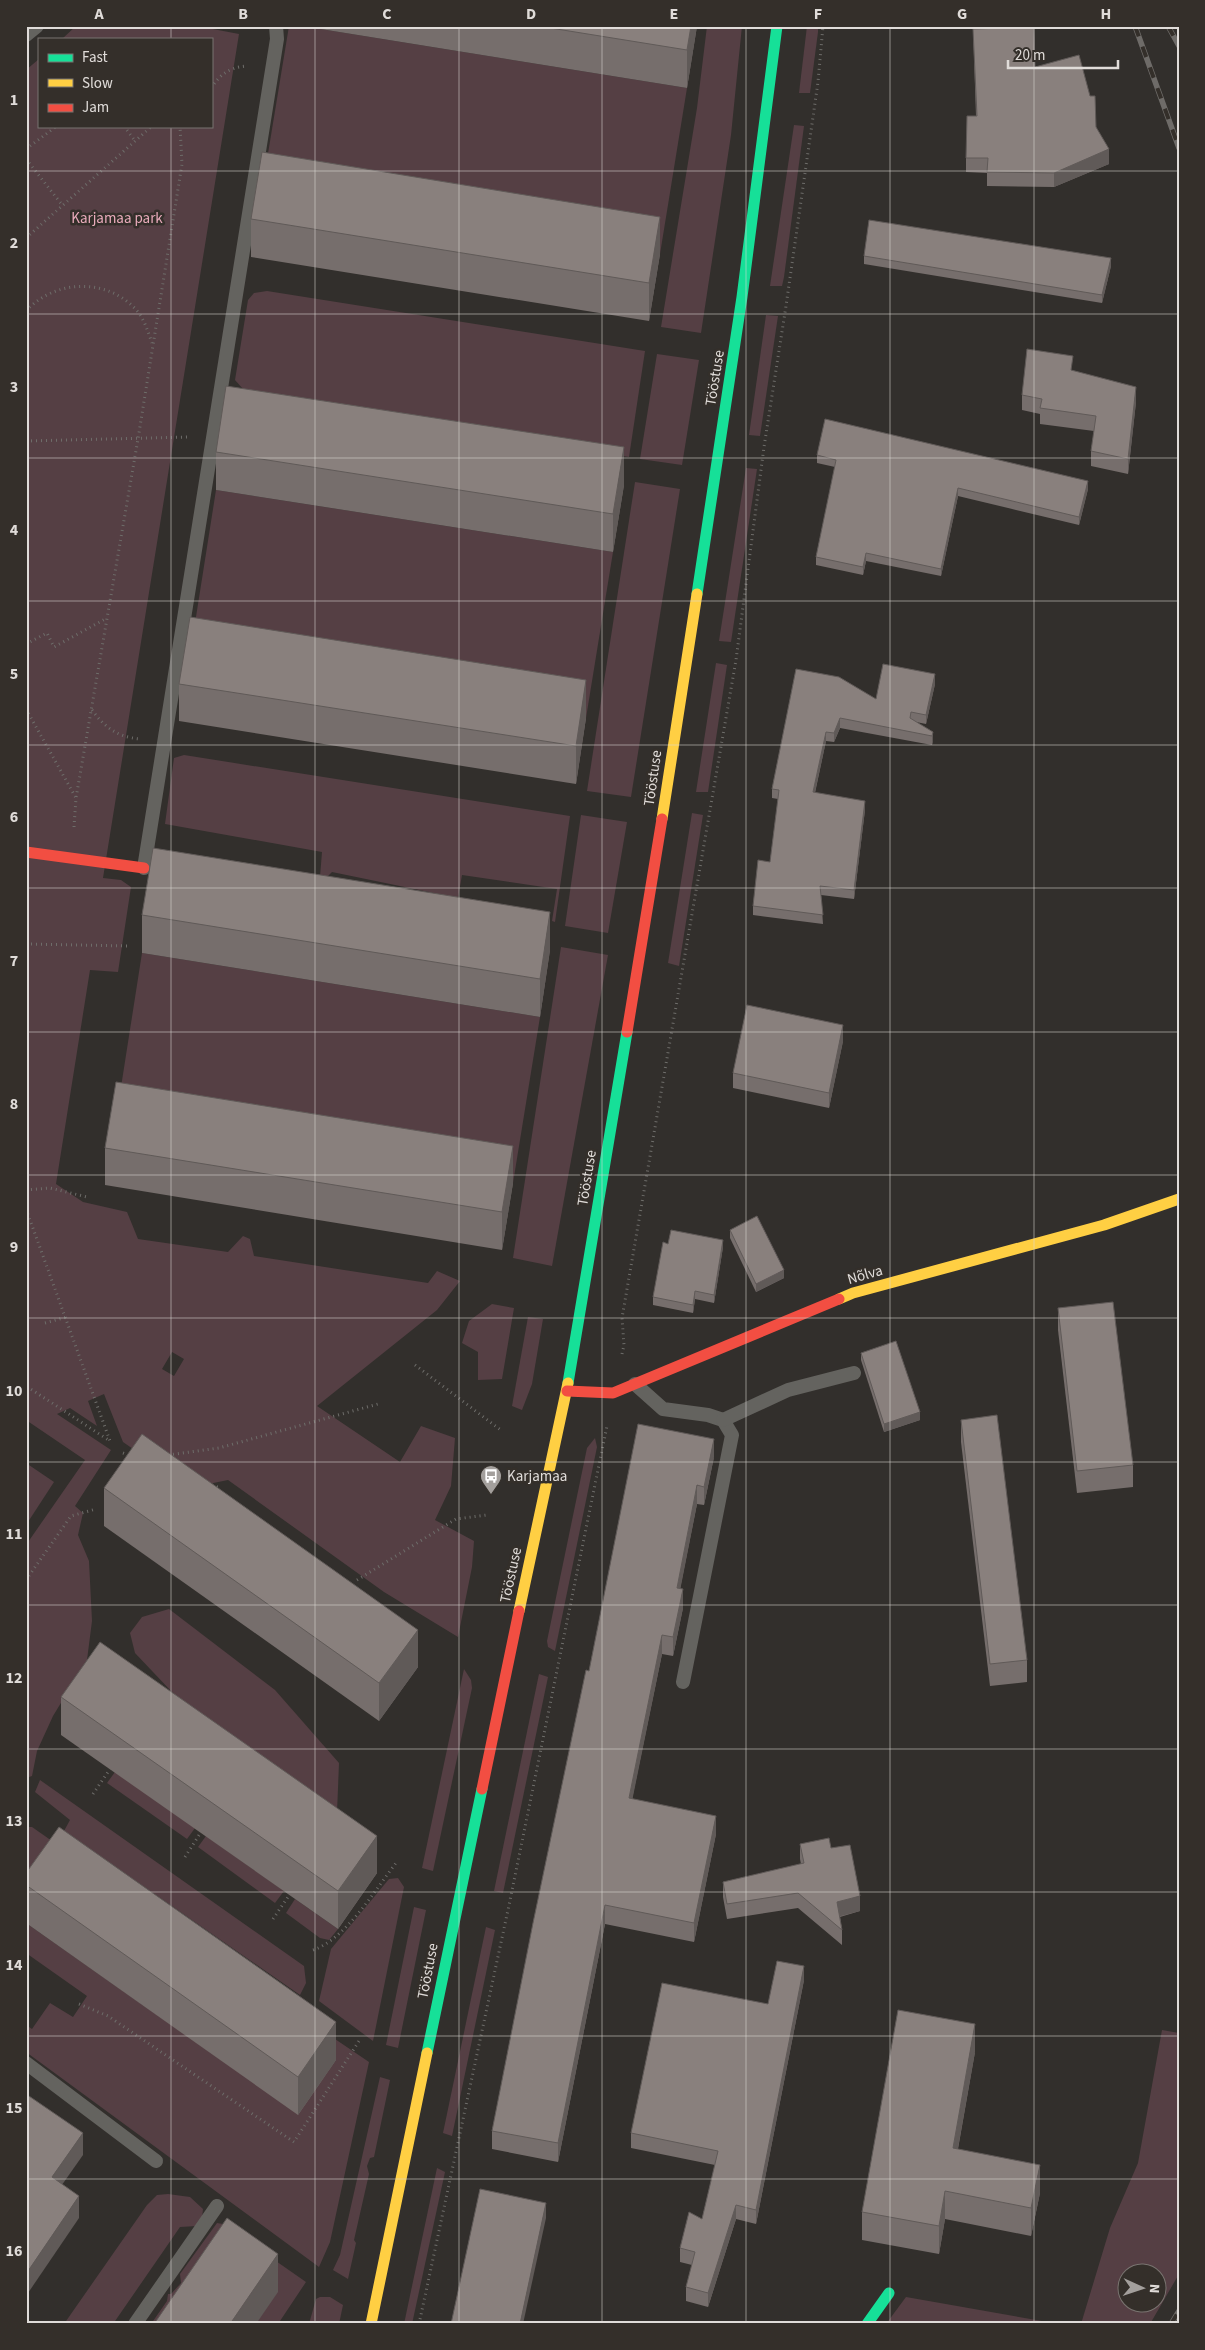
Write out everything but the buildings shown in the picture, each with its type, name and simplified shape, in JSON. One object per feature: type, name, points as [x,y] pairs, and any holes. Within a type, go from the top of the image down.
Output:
[{"type":"street","name":"Tööstuse","points":[[371,2324],[538,1515],[567,1391],[663,815],[741,307],[778,26]]},
{"type":"street","points":[[26,852],[144,868]]},
{"type":"street","name":"Nõlva","points":[[567,1391],[613,1393],[853,1292],[1104,1225],[1179,1199]]},
{"type":"street","points":[[867,2324],[890,2293]]},
{"type":"lane","points":[[26,35],[37,26]]},
{"type":"lane","points":[[144,868],[277,39],[276,26]]},
{"type":"lane","points":[[722,1420],[788,1390],[854,1373]]},
{"type":"lane","points":[[635,1384],[663,1409],[708,1415],[722,1420],[732,1435],[682,1682]]},
{"type":"lane","points":[[26,2062],[156,2161]]},
{"type":"lane","points":[[135,2324],[217,2206]]},
{"type":"path","points":[[418,2324],[508,1910],[624,1345],[622,1318],[736,660],[764,447],[818,82],[823,26]]},
{"type":"path","points":[[212,87],[222,72],[236,67],[261,64],[272,66]]},
{"type":"path","points":[[26,149],[54,128]]},
{"type":"path","points":[[125,128],[135,141]]},
{"type":"path","points":[[26,238],[150,128]]},
{"type":"path","points":[[71,857],[76,798],[138,439],[182,164],[180,128]]},
{"type":"path","points":[[26,159],[63,206]]},
{"type":"path","points":[[26,311],[49,293],[71,286],[93,286],[111,292],[127,302],[146,325],[153,344]]},
{"type":"path","points":[[26,441],[213,436]]},
{"type":"path","points":[[26,644],[47,633],[54,647],[108,618]]},
{"type":"path","points":[[26,709],[76,798]]},
{"type":"path","points":[[92,709],[102,723],[112,731],[131,738],[164,741]]},
{"type":"path","points":[[26,944],[130,946]]},
{"type":"path","points":[[26,1190],[50,1188],[86,1197]]},
{"type":"path","points":[[26,1209],[67,1317],[110,1441],[26,1386]]},
{"type":"path","points":[[45,1323],[67,1317]]},
{"type":"path","points":[[415,1365],[502,1431]]},
{"type":"path","points":[[166,1455],[220,1448],[378,1404]]},
{"type":"path","points":[[123,1453],[140,1459]]},
{"type":"path","points":[[202,1482],[220,1488]]},
{"type":"path","points":[[26,1580],[71,1516],[96,1509]]},
{"type":"path","points":[[357,1580],[456,1519],[487,1515]]},
{"type":"path","points":[[93,1794],[110,1769]]},
{"type":"path","points":[[185,1857],[200,1832]]},
{"type":"path","points":[[314,1950],[327,1946],[344,1930],[396,1863]]},
{"type":"path","points":[[273,1919],[290,1894]]},
{"type":"path","points":[[79,2004],[108,2016],[294,2142],[359,2041]]},
{"type":"green space","name":"Karjamaa park","points":[[76,26],[197,26],[239,34],[103,878],[121,880],[131,887],[118,972],[90,970],[56,1184],[83,1202],[127,1212],[138,1239],[228,1252],[243,1236],[250,1239],[254,1256],[428,1283],[437,1271],[460,1281],[437,1310],[317,1406],[400,1462],[421,1426],[455,1438],[451,1486],[435,1520],[474,1541],[472,1567],[458,1637],[384,1592],[228,1480],[189,1488],[123,1442],[104,1394],[88,1401],[97,1426],[70,1408],[57,1414],[111,1450],[75,1506],[83,1513],[78,1535],[89,1561],[92,1621],[87,1660],[53,1716],[37,1751],[32,1776],[26,1778],[26,1545],[85,1460],[26,1420],[26,70],[38,60],[38,128],[212,128],[212,38],[63,38]],"holes":[[[172,1352],[184,1359],[174,1376],[162,1369]]]},
{"type":"green space","points":[[289,26],[302,26],[687,88],[660,254],[262,190]]},
{"type":"green space","points":[[707,26],[742,26],[731,135],[701,333],[661,327],[697,108]]},
{"type":"green space","points":[[807,26],[818,26],[818,32],[810,93],[799,93]]},
{"type":"green space","points":[[794,125],[804,126],[784,277],[782,286],[770,286]]},
{"type":"green space","points":[[267,291],[645,351],[629,457],[265,401],[243,389],[235,380],[248,300],[254,293]]},
{"type":"green space","points":[[766,315],[778,316],[760,436],[749,435]]},
{"type":"green space","points":[[657,354],[699,360],[682,465],[640,459]]},
{"type":"green space","points":[[746,468],[757,469],[731,642],[719,641]]},
{"type":"green space","points":[[635,482],[680,489],[631,797],[587,791]]},
{"type":"green space","points":[[216,490],[613,552],[586,718],[190,655]]},
{"type":"green space","points":[[716,663],[727,665],[708,792],[696,792]]},
{"type":"green space","points":[[184,755],[570,816],[555,922],[552,921],[557,889],[462,875],[458,898],[332,872],[328,876],[320,877],[322,852],[165,824],[174,758]]},
{"type":"green space","points":[[692,813],[703,815],[679,966],[668,963]]},
{"type":"green space","points":[[581,815],[627,822],[608,933],[565,926]]},
{"type":"green space","points":[[561,947],[608,955],[552,1266],[513,1258]]},
{"type":"green space","points":[[142,953],[540,1017],[513,1183],[116,1119]]},
{"type":"green space","points":[[492,1304],[514,1308],[502,1379],[478,1380],[478,1352],[462,1343],[469,1321]]},
{"type":"green space","points":[[528,1317],[543,1319],[532,1384],[522,1410],[512,1406]]},
{"type":"green space","points":[[595,1438],[597,1447],[555,1651],[548,1647],[547,1641],[587,1448]]},
{"type":"green space","points":[[26,1463],[54,1482],[26,1525]]},
{"type":"green space","points":[[169,1609],[275,1690],[339,1763],[337,1813],[189,1710],[135,1653],[130,1633],[142,1617]]},
{"type":"green space","points":[[464,1669],[471,1680],[472,1688],[433,1871],[422,1868]]},
{"type":"green space","points":[[539,1674],[548,1677],[503,1893],[494,1891]]},
{"type":"green space","points":[[115,1772],[195,1828],[187,1839],[107,1783]]},
{"type":"green space","points":[[40,1780],[304,1966],[306,1983],[300,1995],[64,1831],[70,1820],[35,1792]]},
{"type":"green space","points":[[26,1827],[32,1827],[112,1883],[26,1911]]},
{"type":"green space","points":[[206,1836],[284,1891],[275,1903],[198,1847]]},
{"type":"green space","points":[[398,1878],[404,1887],[373,2041],[319,2001],[331,1949],[389,1879]]},
{"type":"green space","points":[[295,1899],[338,1929],[329,1940],[320,1938],[286,1913]]},
{"type":"green space","points":[[414,1907],[426,1910],[398,2048],[386,2045]]},
{"type":"green space","points":[[26,1923],[298,2114],[336,2060],[304,2018],[369,2062],[330,2242],[319,2267],[26,2052],[26,2025],[32,2029],[50,2003],[73,2017],[87,1996],[26,1953]]},
{"type":"green space","points":[[486,1927],[495,1930],[452,2136],[443,2133]]},
{"type":"green space","points":[[1162,2030],[1179,2033],[1179,2274],[1168,2293],[1168,2262],[1118,2262],[1118,2312],[1157,2312],[1150,2324],[1081,2324],[1110,2228],[1138,2163]]},
{"type":"green space","points":[[380,2077],[390,2080],[374,2157],[370,2158],[367,2166],[369,2174],[354,2240],[356,2243],[348,2279],[333,2270],[340,2255]]},
{"type":"green space","points":[[437,2168],[445,2172],[412,2324],[404,2324]]},
{"type":"green space","points":[[168,2194],[190,2197],[203,2209],[202,2218],[197,2226],[180,2227],[113,2324],[64,2324],[147,2205],[157,2195]]},
{"type":"green space","points":[[217,2223],[223,2224],[306,2282],[278,2324],[151,2324],[167,2301],[168,2294],[171,2294],[181,2283],[180,2274]]},
{"type":"green space","points":[[330,2297],[343,2305],[339,2324],[309,2324],[316,2299]]},
{"type":"green space","points":[[906,2297],[1059,2324],[886,2324]]},
{"type":"railway","points":[[1135,26],[1179,148]]},
{"type":"railway","points":[[1168,26],[1179,46]]},
{"type":"railway","points":[[1171,2324],[1179,2311]]},
{"type":"traffic: fast","points":[[697,594],[742,297],[777,26]]},
{"type":"traffic: fast","points":[[568,1383],[627,1032]]},
{"type":"traffic: fast","points":[[427,2053],[482,1789]]},
{"type":"traffic: fast","points":[[867,2324],[889,2293]]},
{"type":"traffic: slow","points":[[662,819],[697,594]]},
{"type":"traffic: slow","points":[[839,1299],[853,1293],[1104,1225],[1179,1199]]},
{"type":"traffic: slow","points":[[519,1611],[568,1383]]},
{"type":"traffic: slow","points":[[371,2324],[427,2053]]},
{"type":"traffic: jam","points":[[627,1032],[662,819]]},
{"type":"traffic: jam","points":[[26,852],[144,868]]},
{"type":"traffic: jam","points":[[567,1391],[613,1393],[839,1299]]},
{"type":"traffic: jam","points":[[482,1789],[519,1611]]},
{"type":"place","name":"Karjamaa","points":[[491,1495]]}]
